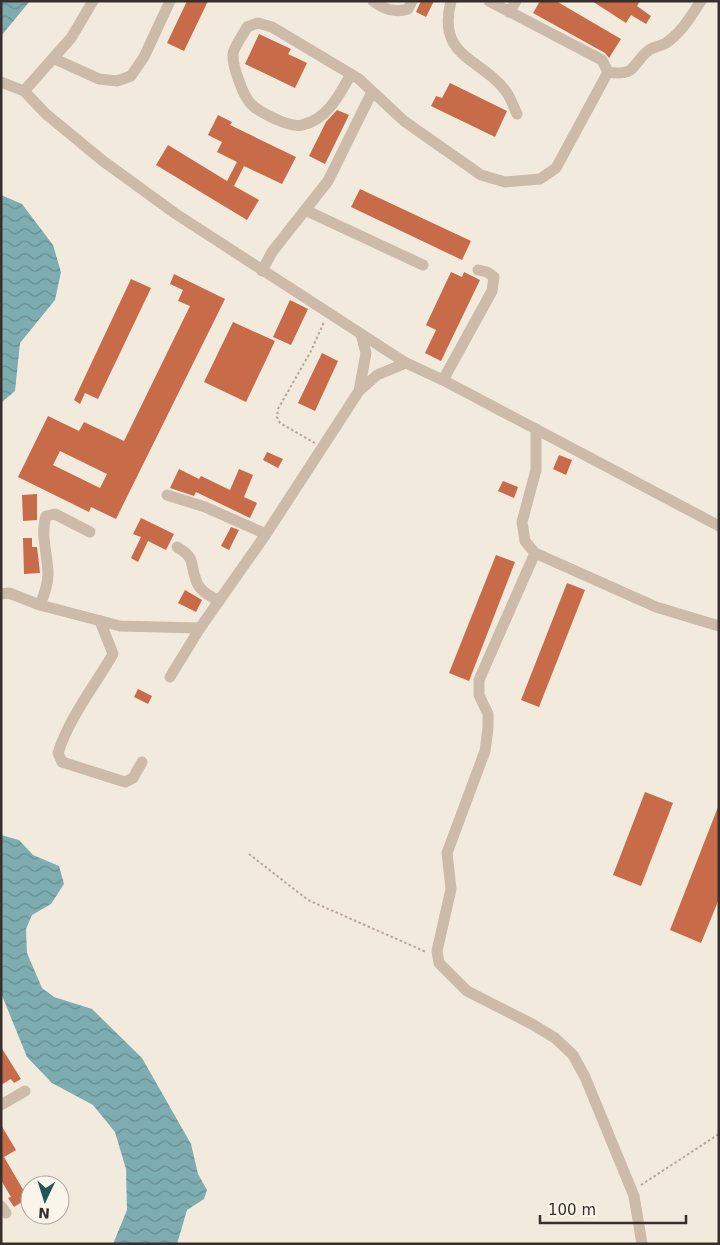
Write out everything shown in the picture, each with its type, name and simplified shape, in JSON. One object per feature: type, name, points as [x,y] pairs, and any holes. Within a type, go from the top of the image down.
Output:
[{"type":"street","points":[[24,91],[55,59],[71,38],[93,1]]},
{"type":"street","points":[[55,59],[99,79],[116,81],[131,76],[144,58],[170,1]]},
{"type":"street","points":[[373,1],[382,8],[400,12],[408,9],[412,1]]},
{"type":"street","points":[[451,1],[448,25],[454,45],[507,93],[517,114]]},
{"type":"street","points":[[489,1],[602,60],[608,72]]},
{"type":"street","points":[[509,12],[516,1]]},
{"type":"street","points":[[608,72],[622,74],[636,67],[648,50],[666,43],[684,27],[701,1]]},
{"type":"street","points":[[350,74],[338,99],[315,120],[301,126],[277,121],[250,104],[240,85],[233,54],[247,27],[258,23],[272,27],[350,74],[404,121],[481,175],[505,182],[540,179],[556,168],[608,72]]},
{"type":"street","points":[[1,82],[24,91],[46,114],[103,161],[176,214],[406,363],[443,380],[719,526]]},
{"type":"street","points":[[262,271],[272,252],[328,181],[372,92]]},
{"type":"street","points":[[305,210],[423,265]]},
{"type":"street","points":[[443,380],[492,291],[494,277],[487,272],[478,270]]},
{"type":"street","points":[[359,391],[366,353],[361,334]]},
{"type":"street","points":[[170,677],[200,628],[266,534],[359,391],[377,375],[406,363]]},
{"type":"street","points":[[536,429],[536,470],[522,522],[525,541],[535,553],[656,608],[719,626]]},
{"type":"street","points":[[166,495],[205,508],[266,534]]},
{"type":"street","points":[[40,604],[47,586],[48,576],[43,524],[46,516],[55,514],[90,532]]},
{"type":"street","points":[[178,547],[189,554],[194,562],[196,580],[203,591],[219,601]]},
{"type":"street","points":[[535,553],[479,680],[479,695],[488,714],[485,751],[447,853],[451,889],[437,950],[439,963],[467,991],[532,1024],[555,1038],[573,1055],[586,1076],[634,1196],[642,1244]]},
{"type":"street","points":[[1,594],[9,593],[40,604],[120,626],[200,628]]},
{"type":"street","points":[[100,621],[113,654],[97,682],[76,711],[58,753],[62,762],[125,782],[133,778],[142,762]]},
{"type":"street","points":[[1,1105],[25,1091]]},
{"type":"path","points":[[323,448],[280,422],[277,417],[278,409],[323,326],[324,309]]},
{"type":"path","points":[[249,854],[308,900],[416,946],[439,963]]},
{"type":"path","points":[[634,1196],[637,1188],[647,1180],[719,1134]]},
{"type":"water","points":[[1,1],[30,1],[1,36]]},
{"type":"water","points":[[1,195],[22,204],[53,245],[61,272],[55,300],[20,343],[15,391],[1,403]]},
{"type":"water","points":[[1,835],[19,840],[33,855],[59,866],[64,884],[51,904],[32,915],[26,929],[27,953],[42,988],[54,997],[92,1009],[142,1058],[191,1144],[198,1174],[207,1190],[204,1199],[187,1210],[177,1244],[113,1244],[127,1210],[126,1169],[115,1132],[93,1105],[52,1083],[27,1057],[1,993]]},
{"type":"building","points":[[187,1],[208,1],[184,51],[167,43]]},
{"type":"building","points":[[421,1],[434,1],[426,17],[416,12]]},
{"type":"building","points":[[540,1],[556,1],[621,39],[609,58],[605,53],[533,13]]},
{"type":"building","points":[[592,1],[640,1],[637,6],[651,16],[646,24],[631,15],[626,23]]},
{"type":"building","points":[[259,34],[291,49],[288,54],[307,63],[295,88],[245,64]]},
{"type":"building","points":[[450,83],[507,111],[495,137],[431,106],[436,96],[442,98]]},
{"type":"building","points":[[337,110],[349,115],[325,164],[309,156],[326,122]]},
{"type":"building","points":[[218,115],[232,122],[230,125],[296,157],[282,184],[244,166],[234,186],[259,200],[247,220],[156,165],[168,145],[227,181],[237,162],[217,152],[222,142],[208,135]]},
{"type":"building","points":[[360,189],[471,241],[462,260],[351,207]]},
{"type":"building","points":[[451,272],[462,277],[464,272],[480,280],[441,361],[425,353],[436,330],[426,325]]},
{"type":"building","points":[[174,274],[225,299],[116,519],[91,507],[89,512],[18,477],[48,416],[79,431],[84,422],[124,441],[190,306],[178,301],[183,290],[170,284]],"holes":[[[60,451],[107,474],[100,488],[53,465]]]},
{"type":"building","points":[[131,279],[151,288],[98,399],[85,393],[80,404],[74,400]]},
{"type":"building","points":[[290,300],[308,309],[291,345],[273,337]]},
{"type":"building","points":[[233,322],[275,341],[246,402],[204,382]]},
{"type":"building","points":[[322,353],[338,361],[315,411],[298,403]]},
{"type":"building","points":[[267,452],[283,459],[278,468],[263,460]]},
{"type":"building","points":[[559,455],[572,460],[566,475],[553,469]]},
{"type":"building","points":[[179,469],[199,479],[201,476],[230,490],[239,469],[253,475],[244,497],[257,503],[250,518],[196,492],[194,496],[170,488]]},
{"type":"building","points":[[503,481],[518,487],[514,498],[498,491]]},
{"type":"building","points":[[37,494],[37,520],[23,521],[22,495]]},
{"type":"building","points":[[141,518],[174,534],[166,550],[148,541],[138,562],[131,558],[141,537],[133,534]]},
{"type":"building","points":[[231,527],[239,530],[229,550],[221,546]]},
{"type":"building","points":[[23,538],[32,538],[32,547],[37,547],[40,573],[24,574]]},
{"type":"building","points":[[496,555],[515,562],[469,681],[449,673]]},
{"type":"building","points":[[567,583],[585,590],[539,707],[521,700]]},
{"type":"building","points":[[185,590],[202,600],[196,612],[178,603]]},
{"type":"building","points":[[138,689],[152,696],[148,704],[134,697]]},
{"type":"building","points":[[645,792],[673,803],[641,886],[613,875]]},
{"type":"building","points":[[718,807],[719,899],[701,943],[670,930]]},
{"type":"building","points":[[1,1047],[21,1079],[14,1083],[11,1079],[1,1085]]},
{"type":"building","points":[[1,1125],[16,1150],[4,1157],[20,1184],[20,1203],[14,1207],[8,1198],[11,1197],[1,1180]]}]
